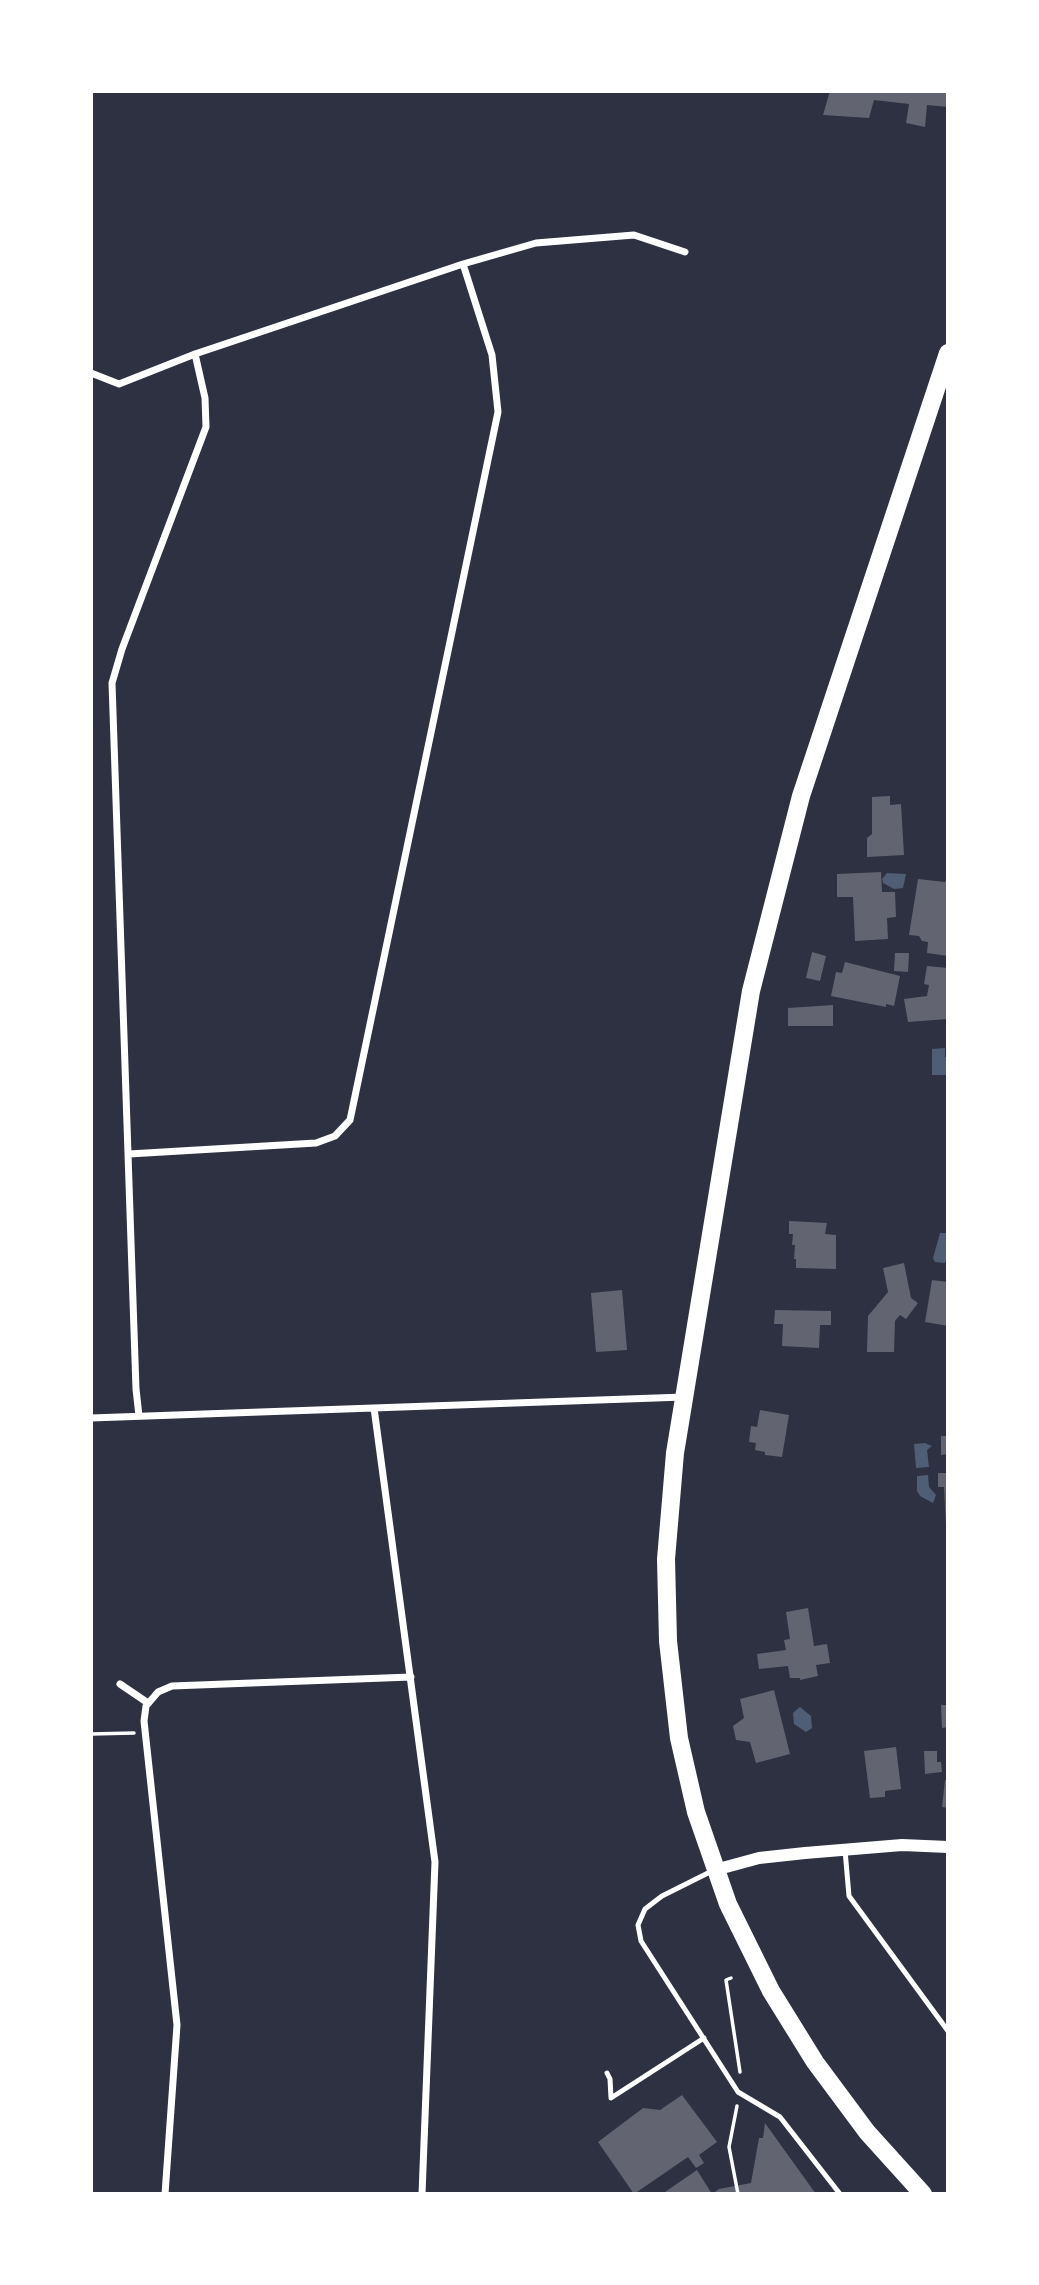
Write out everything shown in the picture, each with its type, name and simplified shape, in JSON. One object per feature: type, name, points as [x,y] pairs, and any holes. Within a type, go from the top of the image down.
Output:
[{"type":"main road","points":[[923,2194],[867,2132],[789,2023],[744,1940],[715,1870],[684,1764],[677,1728],[668,1641],[667,1546],[684,1397],[751,991],[801,796],[948,353]]},
{"type":"street","points":[[91,373],[119,384],[195,354],[463,264],[536,243],[634,235],[685,252]]},
{"type":"street","points":[[129,1154],[316,1143],[335,1136],[349,1120],[498,412],[492,355],[463,264]]},
{"type":"street","points":[[139,1416],[112,683],[122,649],[206,427],[205,398],[195,354]]},
{"type":"street","points":[[91,1418],[684,1397]]},
{"type":"street","points":[[374,1408],[435,1862],[422,2194]]},
{"type":"street","points":[[165,2194],[177,2025],[144,1712],[148,1703],[158,1692],[172,1686],[411,1677]]},
{"type":"street","points":[[120,1684],[148,1703]]},
{"type":"street","points":[[715,1870],[759,1858],[902,1845],[948,1847]]},
{"type":"lane","points":[[845,1850],[849,1896],[948,2031]]},
{"type":"lane","points":[[715,1870],[662,1896],[645,1909],[638,1925],[641,1941],[738,2092],[780,2117],[840,2194]]},
{"type":"lane","points":[[607,2073],[611,2098],[704,2038]]},
{"type":"path","points":[[91,1734],[146,1732]]},
{"type":"path","points":[[731,1978],[726,1980],[740,2077]]},
{"type":"path","points":[[737,2106],[729,2147],[738,2194]]},
{"type":"water","points":[[887,873],[906,874],[903,888],[894,889],[883,883],[882,879]]},
{"type":"water","points":[[945,1048],[945,1057],[948,1057],[946,1075],[932,1075],[932,1049]]},
{"type":"water","points":[[940,1233],[948,1233],[945,1263],[935,1262],[933,1258]]},
{"type":"water","points":[[925,1443],[932,1446],[927,1450],[929,1467],[916,1468],[914,1444]]},
{"type":"water","points":[[928,1475],[929,1487],[936,1495],[933,1503],[920,1496],[917,1491],[917,1476]]},
{"type":"water","points":[[800,1707],[811,1716],[812,1728],[806,1732],[794,1724],[793,1713]]},
{"type":"building","points":[[830,91],[948,91],[948,107],[927,105],[925,127],[906,123],[909,104],[874,100],[869,118],[823,115]]},
{"type":"building","points":[[890,796],[890,805],[901,804],[904,855],[867,857],[867,838],[872,834],[872,797]]},
{"type":"building","points":[[881,872],[882,892],[895,892],[896,917],[887,918],[888,939],[855,941],[853,897],[837,897],[837,874]]},
{"type":"building","points":[[948,876],[948,956],[927,953],[928,942],[922,941],[919,936],[909,935],[918,879],[945,882]]},
{"type":"building","points":[[812,952],[826,956],[820,981],[806,978]]},
{"type":"building","points":[[895,953],[909,953],[908,972],[894,971]]},
{"type":"building","points":[[845,962],[900,976],[894,1006],[886,1004],[886,1007],[831,996],[836,972],[842,973]]},
{"type":"building","points":[[927,966],[948,968],[948,1019],[908,1022],[904,999],[927,996],[929,985],[924,984]]},
{"type":"building","points":[[833,1005],[833,1026],[788,1026],[788,1008]]},
{"type":"building","points":[[789,1221],[827,1223],[825,1234],[836,1235],[836,1269],[796,1268],[795,1245],[792,1245],[793,1234],[789,1234]]},
{"type":"building","points":[[904,1263],[911,1298],[918,1303],[906,1319],[900,1315],[895,1321],[894,1352],[867,1352],[868,1316],[888,1292],[883,1268]]},
{"type":"building","points":[[932,1280],[948,1282],[948,1326],[925,1322]]},
{"type":"building","points":[[622,1290],[627,1350],[596,1352],[591,1293]]},
{"type":"building","points":[[775,1310],[831,1311],[831,1325],[820,1325],[819,1348],[782,1346],[783,1324],[774,1324]]},
{"type":"building","points":[[760,1410],[789,1415],[782,1457],[765,1455],[765,1452],[755,1450],[756,1443],[749,1442],[751,1426],[757,1427]]},
{"type":"building","points":[[941,1436],[948,1436],[948,1454],[941,1455]]},
{"type":"building","points":[[938,1473],[948,1473],[948,1526],[944,1487],[938,1487]]},
{"type":"building","points":[[808,1608],[814,1646],[827,1644],[830,1663],[816,1665],[818,1676],[800,1680],[790,1678],[788,1666],[759,1669],[757,1654],[786,1650],[784,1640],[790,1639],[786,1612]]},
{"type":"building","points":[[774,1690],[790,1754],[756,1763],[750,1742],[736,1740],[733,1726],[744,1718],[740,1699]]},
{"type":"building","points":[[941,1705],[948,1705],[948,1727],[942,1728]]},
{"type":"building","points":[[896,1747],[901,1789],[885,1791],[885,1797],[870,1798],[864,1751]]},
{"type":"building","points":[[924,1751],[937,1751],[937,1762],[941,1762],[942,1772],[925,1774]]},
{"type":"building","points":[[945,1780],[948,1780],[948,1808],[942,1807]]},
{"type":"building","points":[[682,2095],[717,2142],[699,2155],[704,2163],[696,2168],[688,2157],[634,2194],[598,2142],[643,2108],[660,2110]]},
{"type":"building","points":[[765,2123],[816,2194],[712,2194],[719,2189],[751,2183],[759,2138],[763,2138]]},
{"type":"building","points":[[697,2170],[712,2194],[662,2194]]}]
